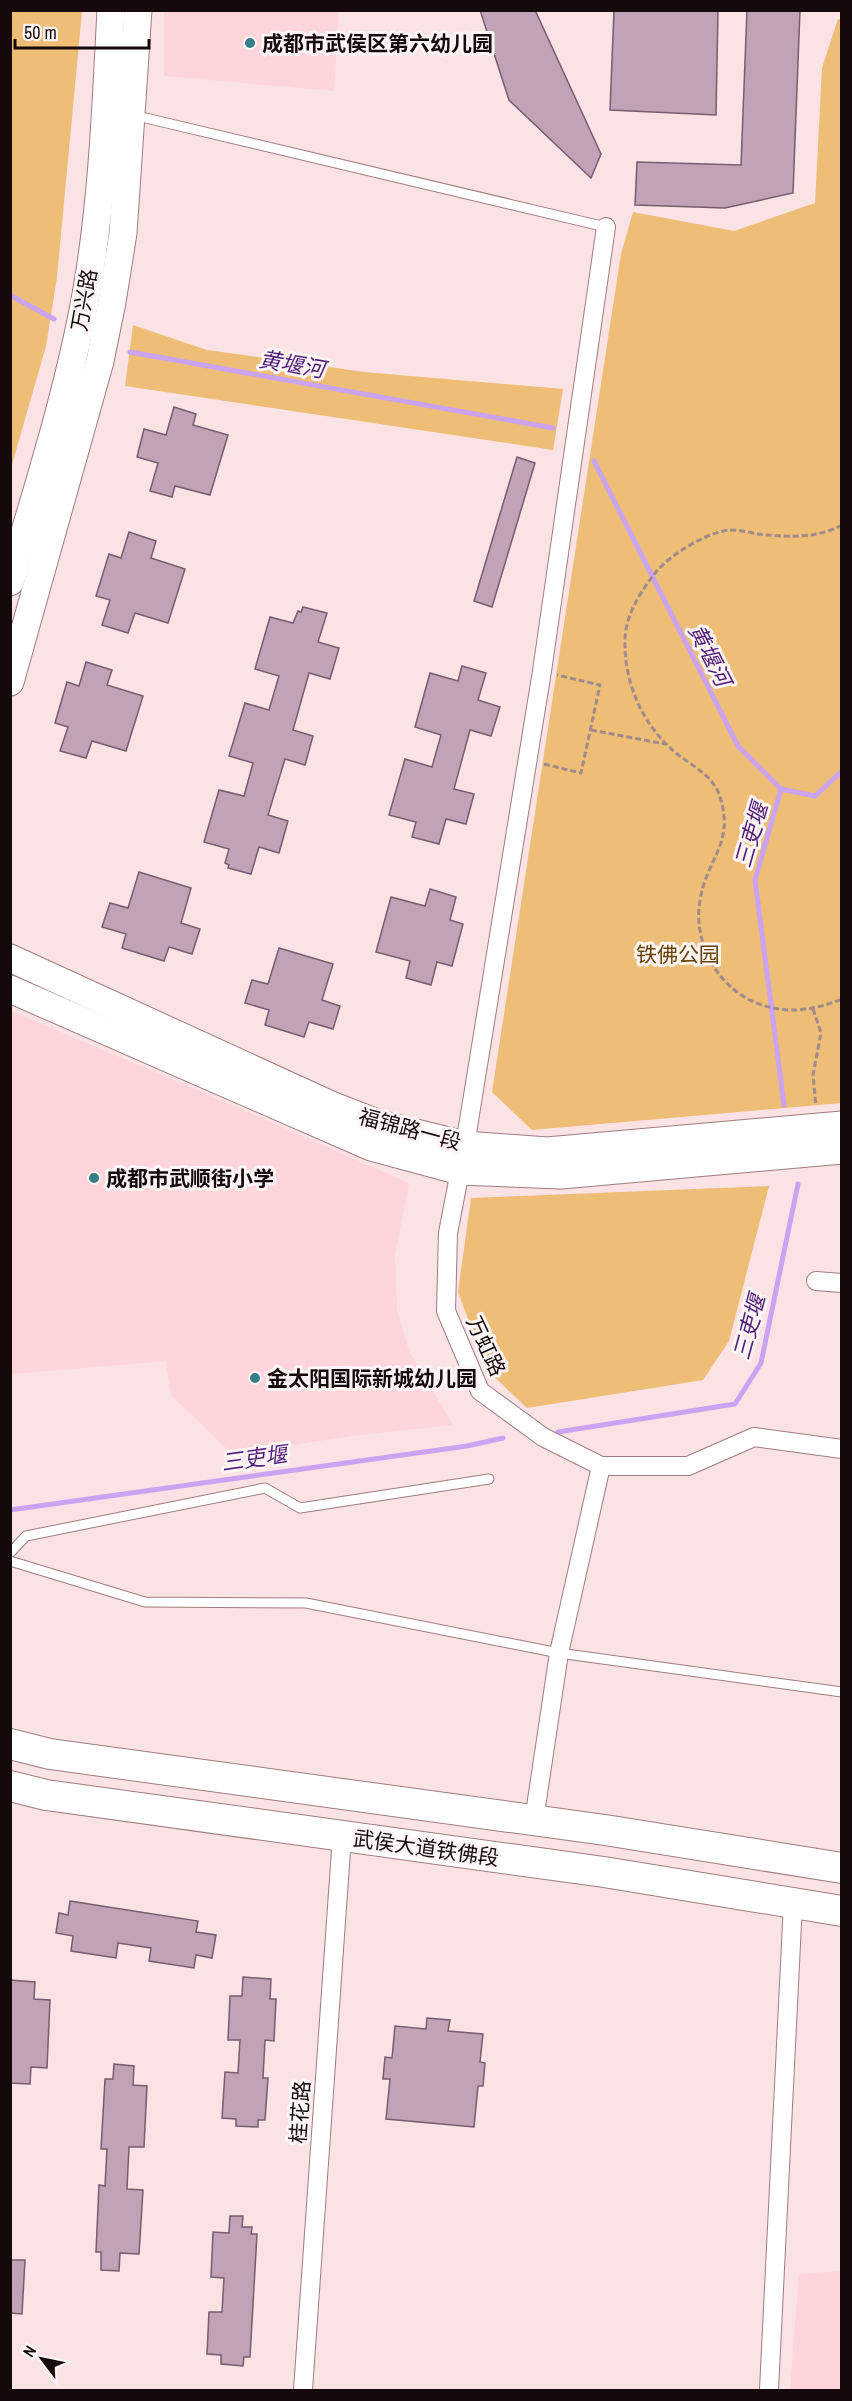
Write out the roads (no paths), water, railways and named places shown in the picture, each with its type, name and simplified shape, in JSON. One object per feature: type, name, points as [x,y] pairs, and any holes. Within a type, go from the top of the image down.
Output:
[{"type":"main road","name":"武侯大道铁佛段","points":[[10,1744],[50,1754],[534,1821],[842,1868]]},
{"type":"main road","name":"武侯大道铁佛段","points":[[10,1786],[46,1796],[604,1872],[842,1911]]},
{"type":"street","name":"万兴路","points":[[10,582],[70,374],[88,282],[101,190],[111,10]]},
{"type":"street","points":[[10,682],[102,349],[123,233],[138,10]]},
{"type":"street","name":"万虹路","points":[[601,1466],[543,1437],[480,1391],[446,1311],[448,1233],[542,671],[606,227]]},
{"type":"street","name":"福锦路一段","points":[[10,958],[331,1105],[462,1158],[830,1126]]},
{"type":"street","name":"福锦路一段","points":[[10,989],[370,1147],[462,1158],[561,1175],[842,1150]]},
{"type":"street","points":[[816,1281],[842,1283]]},
{"type":"street","points":[[534,1821],[559,1653],[601,1466],[688,1466],[754,1437],[842,1449]]},
{"type":"street","name":"桂花路","points":[[303,2391],[342,1836]]},
{"type":"street","points":[[769,2391],[792,1904]]},
{"type":"lane","points":[[131,114],[606,227]]},
{"type":"lane","points":[[10,1553],[26,1536],[265,1488],[300,1508],[489,1479]]},
{"type":"lane","points":[[10,1561],[145,1602],[306,1603],[559,1653],[842,1692]]},
{"type":"waterway","name":"黄堰河","points":[[10,295],[54,319]]},
{"type":"waterway","name":"黄堰河","points":[[130,352],[553,428]]},
{"type":"waterway","name":"黄堰河","points":[[594,461],[738,746],[781,789],[815,796],[842,771]]},
{"type":"waterway","name":"三吏堰","points":[[781,789],[755,880],[784,1105]]},
{"type":"waterway","name":"三吏堰","points":[[558,1432],[735,1404],[761,1363],[798,1184]]},
{"type":"waterway","name":"三吏堰","points":[[10,1510],[467,1446],[503,1438]]},
{"type":"place","name":"成都市武侯区第六幼儿园","points":[[250,43]]},
{"type":"place","name":"成都市武顺街小学","points":[[94,1178]]},
{"type":"place","name":"金太阳国际新城幼儿园","points":[[255,1378]]},
{"type":"park label","name":"铁佛公园","points":[[678,954]]}]
